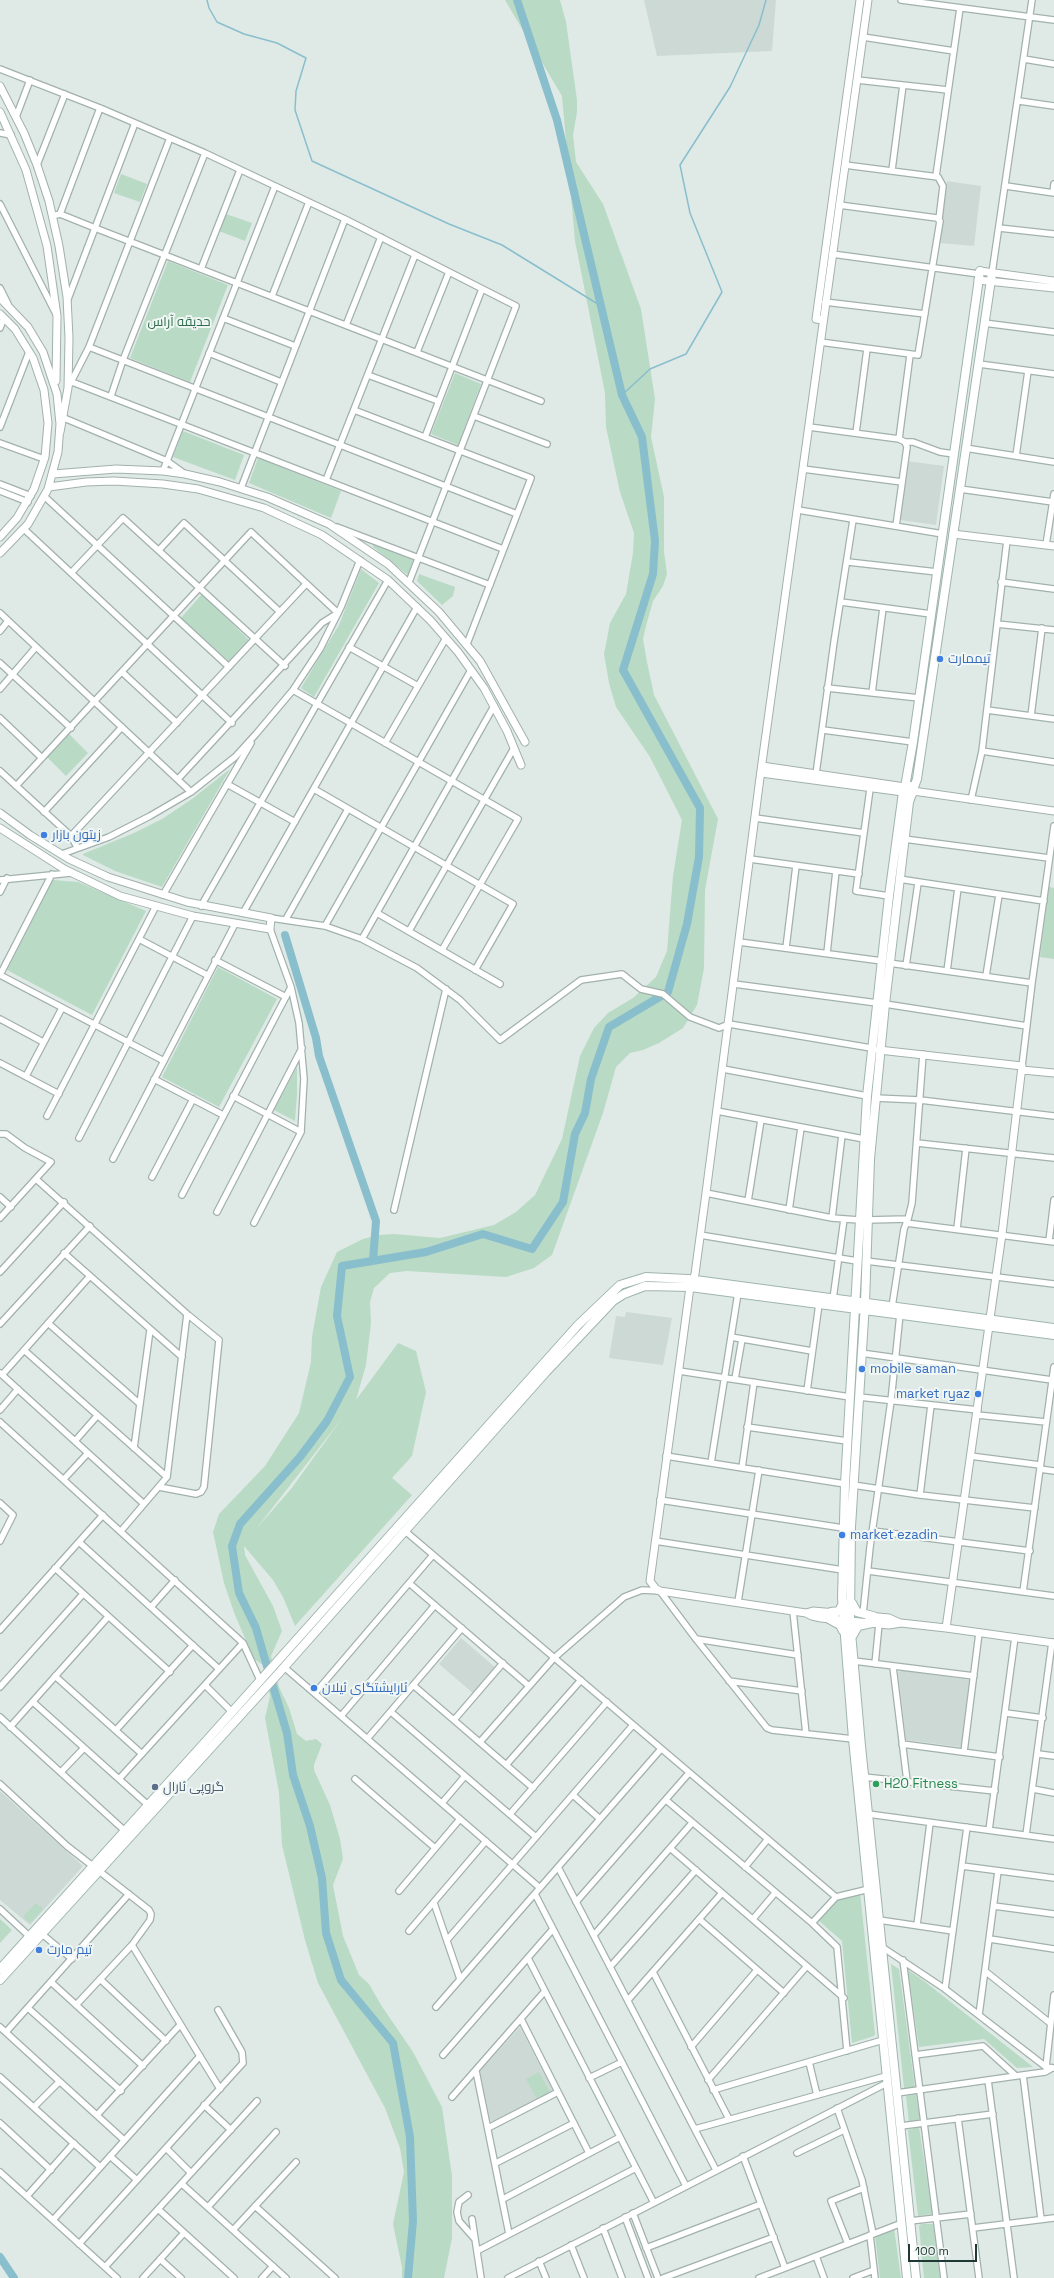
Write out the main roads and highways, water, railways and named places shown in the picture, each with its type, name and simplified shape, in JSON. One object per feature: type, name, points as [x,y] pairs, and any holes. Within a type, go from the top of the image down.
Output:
[{"type":"main road","points":[[885,962],[899,879],[913,742],[979,275]]},
{"type":"main road","points":[[849,1643],[856,1627],[875,1621],[854,1610],[851,1590],[847,1441],[850,1397],[866,1261],[862,1220],[864,1139],[867,1096],[881,1004],[889,896],[909,790],[917,779],[965,448],[992,277]]},
{"type":"main road","points":[[954,450],[965,448]]},
{"type":"main road","points":[[875,1049],[875,1098],[857,1261],[861,1353],[858,1397],[843,1528],[842,1598],[840,1610],[830,1616],[841,1626],[849,1643],[854,1661],[864,1777],[916,2278]]},
{"type":"main road","points":[[691,1284],[738,1293],[820,1304],[892,1307],[1054,1335]]},
{"type":"main road","points":[[0,1980],[42,1934],[96,1869],[125,1831],[276,1661],[467,1455],[614,1300],[636,1288],[645,1286],[691,1284],[833,1299],[900,1314],[1054,1328]]},
{"type":"main road","points":[[0,1969],[29,1936],[96,1869],[264,1690],[405,1531],[467,1455]]},
{"type":"main road","points":[[847,1617],[851,1590]]},
{"type":"main road","points":[[842,1598],[847,1617],[853,1739],[907,2278]]},
{"type":"main road","points":[[882,2039],[891,2036]]},
{"type":"waterway","points":[[207,0],[209,8],[217,22],[244,34],[277,43],[306,58],[296,91],[295,110],[312,161],[449,224],[502,245],[601,306]]},
{"type":"waterway","points":[[408,2278],[413,2221],[410,2137],[393,2043],[341,1980],[326,1933],[322,1878],[310,1826],[293,1775],[287,1733],[256,1628],[239,1593],[232,1546],[240,1524],[300,1457],[327,1421],[350,1377],[337,1316],[342,1266],[426,1252],[483,1234],[532,1249],[563,1202],[575,1134],[585,1113],[591,1079],[609,1027],[668,992],[687,924],[699,857],[700,808],[623,670],[653,574],[655,541],[642,437],[622,395],[557,120],[517,0]]},
{"type":"waterway","points":[[622,395],[650,369],[686,354],[722,292],[690,213],[680,165],[730,87],[759,25],[766,0]]},
{"type":"waterway","points":[[285,935],[316,1038],[319,1056],[376,1221],[373,1261]]},
{"type":"waterway","points":[[0,2257],[14,2278]]},
{"type":"place","name":"تیممارت","points":[[940,659]]},
{"type":"place","name":"زيتون بازار","points":[[44,835]]},
{"type":"place","name":"mobile saman","points":[[862,1369]]},
{"type":"place","name":"market ryaz","points":[[978,1394]]},
{"type":"place","name":"market ezadin","points":[[842,1535]]},
{"type":"place","name":"ئارایشتگای ئیلان","points":[[314,1688]]},
{"type":"place","name":"H2O Fitness","points":[[876,1784]]},
{"type":"place","name":"گروپی ئارال","points":[[155,1787]]},
{"type":"place","name":"تیم مارت","points":[[39,1950]]},
{"type":"park label","name":"حديقه آراس","points":[[179,322]]}]
